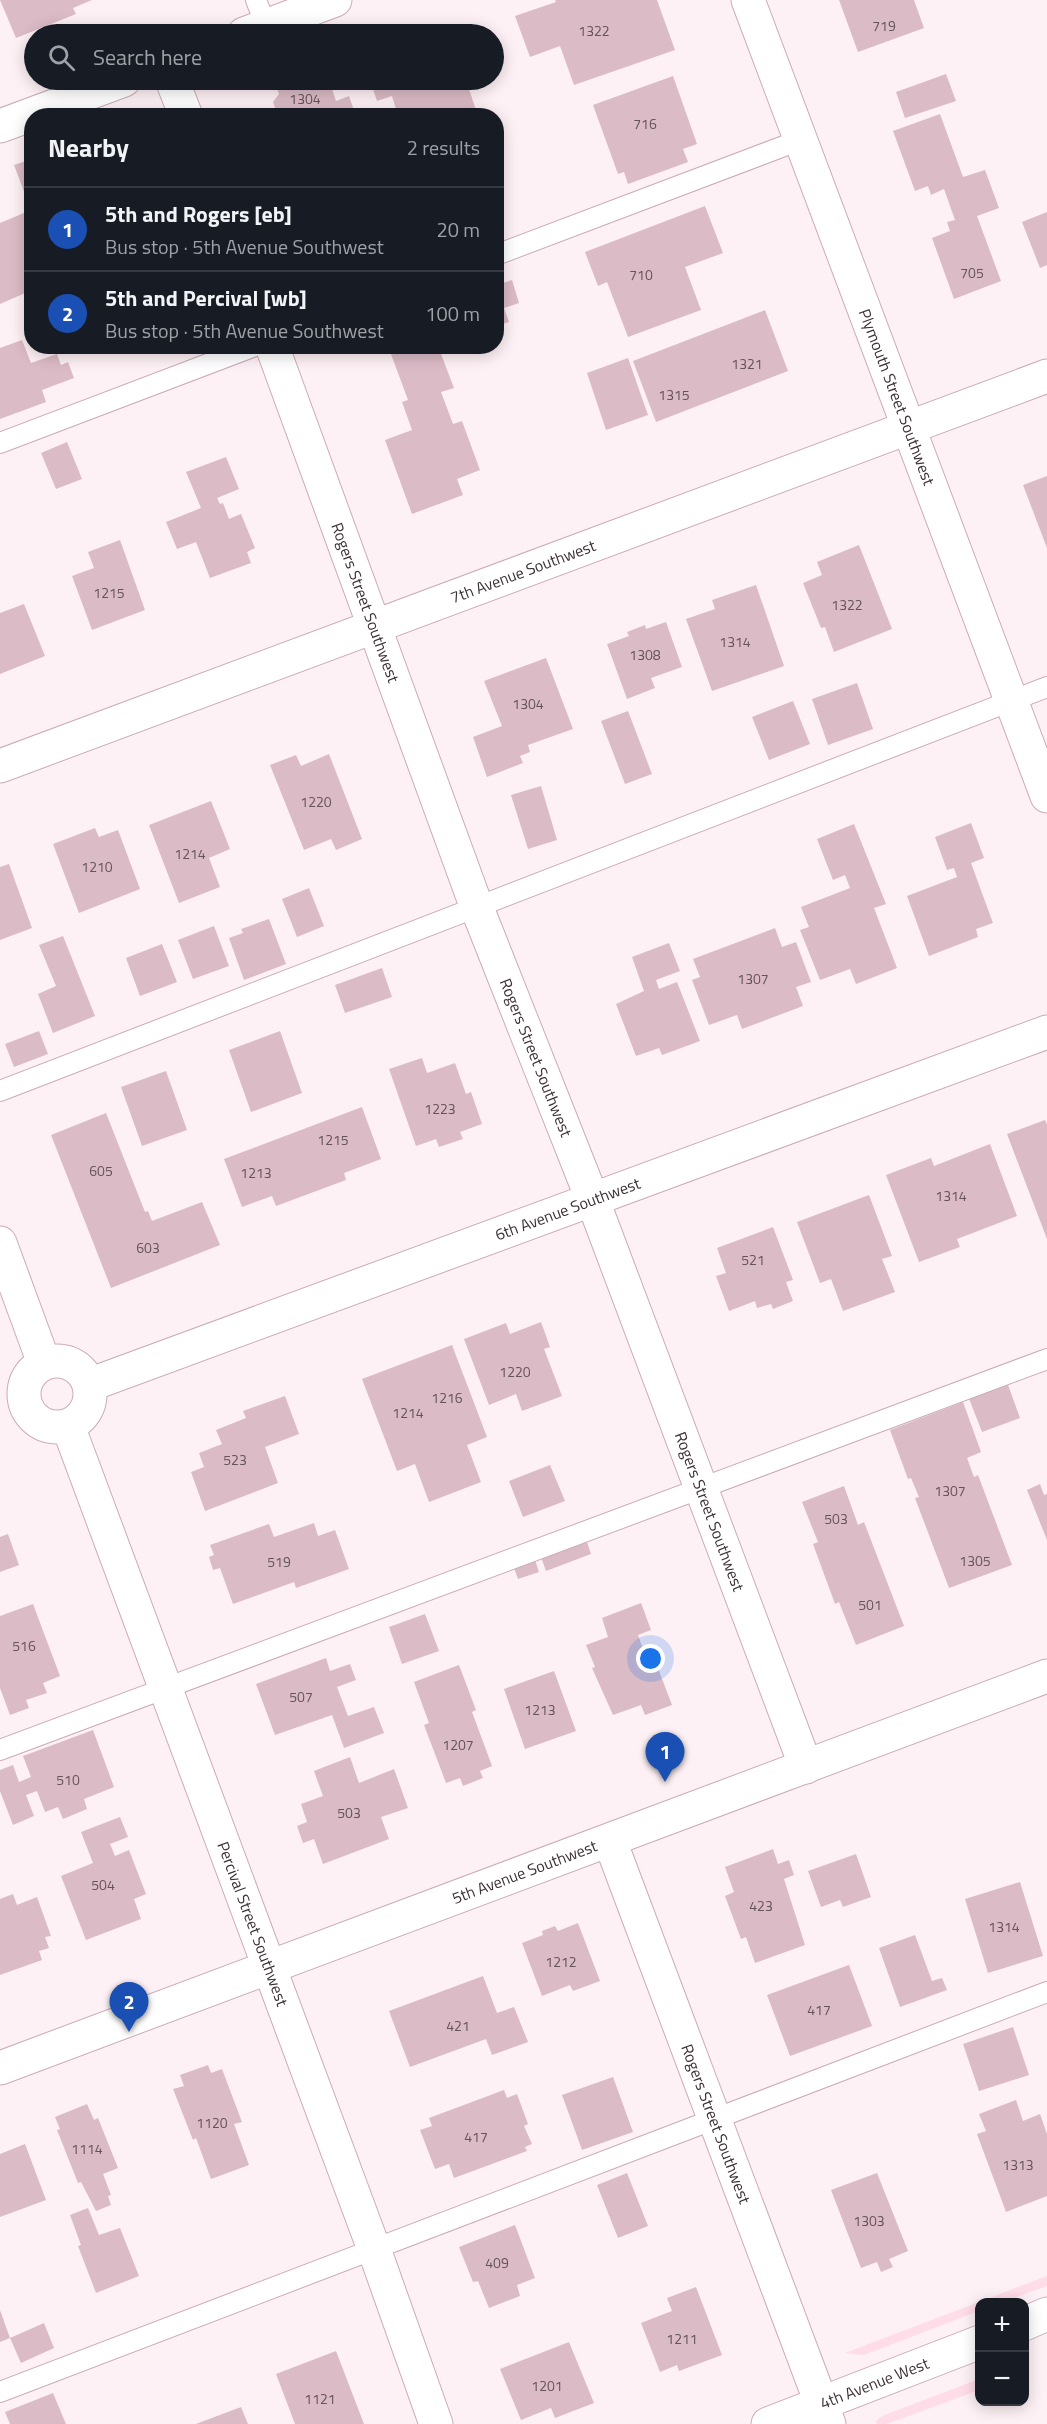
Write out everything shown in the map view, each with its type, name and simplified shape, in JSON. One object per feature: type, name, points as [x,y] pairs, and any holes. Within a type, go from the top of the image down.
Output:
[{"type":"street","points":[[255,20],[335,0]]},
{"type":"street","name":"Plymouth Street Southwest","points":[[748,0],[1047,796]]},
{"type":"street","points":[[49,108],[97,90]]},
{"type":"street","points":[[176,90],[183,108]]},
{"type":"street","points":[[0,126],[24,117]]},
{"type":"street","name":"Rogers Street Southwest","points":[[275,354],[477,908],[593,1201],[806,1767]]},
{"type":"street","name":"7th Avenue Southwest","points":[[0,766],[1047,376]]},
{"type":"street","name":"6th Avenue Southwest","points":[[88,1385],[1047,1032]]},
{"type":"street","points":[[0,1243],[44,1363]]},
{"type":"street","points":[[62,1361],[72,1364],[81,1370],[88,1385],[90,1400],[86,1411],[68,1426],[45,1426],[13,1413],[26,1380],[32,1371],[44,1363],[62,1361]]},
{"type":"street","name":"Percival Street Southwest","points":[[68,1426],[167,1687],[436,2424]]},
{"type":"street","name":"5th Avenue Southwest","points":[[0,2068],[1047,1676]]},
{"type":"street","name":"Rogers Street Southwest","points":[[610,1841],[825,2415]]},
{"type":"street","points":[[1029,2322],[1047,2314]]},
{"type":"street","name":"4th Avenue West","points":[[768,2424],[825,2415],[975,2344]]},
{"type":"lane","points":[[504,252],[800,140]]},
{"type":"lane","points":[[0,443],[234,354]]},
{"type":"lane","points":[[0,1091],[1047,687]]},
{"type":"lane","points":[[0,1750],[1047,1359]]},
{"type":"lane","points":[[0,2392],[1047,1992]]},
{"type":"shaded area","points":[[1047,2276],[1047,2286],[1014,2298],[989,2298]]},
{"type":"shaded area","points":[[975,2303],[975,2313],[864,2355],[845,2353]]},
{"type":"shaded area","points":[[975,2381],[975,2391],[887,2424],[877,2424],[876,2421],[882,2416]]},
{"type":"building","points":[[0,0],[92,0],[73,8],[76,14],[51,24],[24,24],[24,35],[16,38]]},
{"type":"building","points":[[555,0],[657,0],[675,50],[574,85],[560,46],[530,57],[515,16],[556,2]]},
{"type":"building","points":[[839,0],[914,0],[924,28],[858,52]]},
{"type":"building","points":[[946,74],[956,101],[905,118],[896,92]]},
{"type":"building","points":[[673,76],[697,144],[683,149],[688,162],[628,184],[624,172],[618,174],[593,105]]},
{"type":"building","points":[[278,90],[332,90],[336,101],[349,96],[353,108],[275,108],[273,102],[279,94]]},
{"type":"building","points":[[373,90],[469,90],[475,108],[396,108],[392,96],[377,101]]},
{"type":"building","points":[[940,114],[963,177],[985,170],[999,208],[977,216],[1001,281],[954,299],[932,238],[950,231],[947,222],[955,220],[944,189],[931,195],[928,186],[915,191],[893,131]]},
{"type":"building","points":[[24,162],[24,191],[14,165]]},
{"type":"building","points":[[705,206],[723,253],[685,267],[701,310],[628,337],[607,282],[598,286],[585,252]]},
{"type":"building","points":[[1047,212],[1047,265],[1040,268],[1022,222]]},
{"type":"building","points":[[24,213],[24,294],[0,304],[0,223]]},
{"type":"building","points":[[512,280],[519,303],[504,308],[504,282]]},
{"type":"building","points":[[504,308],[509,322],[504,324]]},
{"type":"building","points":[[765,310],[788,371],[656,422],[633,361]]},
{"type":"building","points":[[22,340],[24,354],[27,354],[31,363],[57,354],[61,365],[68,362],[74,378],[42,390],[46,402],[0,419],[0,348]]},
{"type":"building","points":[[391,354],[441,354],[454,388],[441,392],[453,424],[462,421],[480,470],[457,479],[463,495],[412,514],[385,440],[412,430],[402,402],[408,400]]},
{"type":"building","points":[[628,358],[648,415],[606,430],[587,373]]},
{"type":"building","points":[[67,442],[82,479],[56,489],[41,453]]},
{"type":"building","points":[[226,457],[239,489],[217,498],[220,504],[223,503],[229,519],[241,514],[255,548],[247,552],[251,563],[210,578],[196,542],[177,549],[166,522],[201,508],[186,472]]},
{"type":"building","points":[[1047,476],[1047,548],[1023,485]]},
{"type":"building","points":[[120,540],[145,610],[92,630],[72,576],[94,568],[88,552]]},
{"type":"building","points":[[859,545],[892,629],[834,652],[825,627],[821,628],[803,583],[822,575],[817,562]]},
{"type":"building","points":[[756,585],[784,666],[712,691],[686,619],[715,609],[712,600]]},
{"type":"building","points":[[24,604],[45,656],[0,674],[0,613]]},
{"type":"building","points":[[666,622],[682,667],[651,678],[655,688],[627,699],[607,644],[629,636],[627,632],[645,625],[646,629]]},
{"type":"building","points":[[546,658],[573,729],[528,745],[530,752],[520,756],[523,763],[487,777],[473,737],[502,726],[484,681]]},
{"type":"building","points":[[857,683],[873,729],[828,745],[812,699]]},
{"type":"building","points":[[793,701],[810,744],[769,760],[752,717]]},
{"type":"building","points":[[628,711],[652,774],[625,784],[601,721]]},
{"type":"building","points":[[329,754],[362,839],[336,850],[331,839],[304,850],[270,765],[296,755],[301,766]]},
{"type":"building","points":[[541,786],[557,840],[528,849],[511,795]]},
{"type":"building","points":[[211,801],[230,849],[209,858],[220,887],[179,903],[149,825]]},
{"type":"building","points":[[971,823],[984,858],[971,863],[993,923],[976,929],[978,937],[929,956],[907,896],[957,877],[954,868],[947,870],[935,837]]},
{"type":"building","points":[[854,824],[886,904],[874,908],[897,968],[856,984],[850,969],[820,980],[800,930],[809,927],[801,907],[850,888],[845,875],[833,880],[817,839]]},
{"type":"building","points":[[95,828],[99,837],[118,830],[140,889],[79,913],[53,844]]},
{"type":"building","points":[[9,864],[32,928],[0,940],[0,867]]},
{"type":"building","points":[[309,888],[324,926],[297,937],[282,899]]},
{"type":"building","points":[[269,919],[286,964],[244,980],[229,938],[243,933],[241,929]]},
{"type":"building","points":[[214,926],[229,966],[193,979],[178,940]]},
{"type":"building","points":[[775,928],[782,947],[796,942],[811,982],[796,987],[803,1006],[742,1029],[737,1015],[709,1025],[692,980],[700,977],[693,959]]},
{"type":"building","points":[[63,936],[95,1016],[53,1033],[38,994],[56,986],[39,945]]},
{"type":"building","points":[[669,943],[680,971],[656,980],[659,989],[677,982],[700,1041],[662,1055],[659,1048],[636,1056],[616,1004],[644,991],[632,957]]},
{"type":"building","points":[[162,944],[177,982],[140,996],[126,958]]},
{"type":"building","points":[[382,968],[392,997],[345,1013],[335,985]]},
{"type":"building","points":[[39,1031],[48,1054],[14,1067],[5,1044]]},
{"type":"building","points":[[280,1031],[302,1093],[251,1112],[229,1050]]},
{"type":"building","points":[[422,1058],[427,1073],[455,1063],[466,1094],[471,1092],[482,1124],[460,1132],[463,1139],[439,1147],[436,1139],[416,1146],[389,1069]]},
{"type":"building","points":[[166,1071],[187,1130],[142,1146],[121,1087]]},
{"type":"building","points":[[362,1107],[381,1159],[344,1173],[346,1180],[276,1206],[272,1196],[242,1207],[224,1159]]},
{"type":"building","points":[[106,1113],[145,1212],[148,1211],[152,1221],[202,1202],[220,1245],[111,1288],[51,1135]]},
{"type":"building","points":[[1045,1120],[1047,1124],[1047,1239],[1007,1134]]},
{"type":"building","points":[[990,1144],[1017,1216],[957,1239],[960,1247],[919,1262],[886,1175],[931,1158],[934,1166]]},
{"type":"building","points":[[869,1195],[892,1256],[882,1259],[895,1292],[843,1311],[831,1279],[820,1283],[797,1222]]},
{"type":"building","points":[[773,1227],[793,1280],[786,1282],[793,1301],[773,1309],[771,1304],[757,1308],[755,1301],[729,1311],[716,1276],[726,1273],[717,1248]]},
{"type":"building","points":[[541,1322],[550,1347],[544,1349],[562,1396],[522,1411],[516,1394],[489,1405],[464,1339],[506,1323],[510,1334]]},
{"type":"building","points":[[452,1345],[487,1437],[467,1445],[481,1482],[429,1502],[415,1464],[397,1471],[362,1379]]},
{"type":"building","points":[[1007,1382],[1020,1418],[982,1432],[968,1396]]},
{"type":"building","points":[[285,1396],[299,1434],[265,1447],[278,1483],[205,1511],[191,1472],[204,1467],[199,1453],[222,1444],[216,1430],[246,1418],[243,1411]]},
{"type":"building","points":[[963,1402],[981,1452],[967,1458],[974,1477],[978,1475],[1012,1565],[949,1588],[915,1498],[919,1497],[911,1478],[908,1479],[890,1430]]},
{"type":"building","points":[[550,1465],[565,1501],[523,1517],[509,1481]]},
{"type":"building","points":[[1040,1484],[1044,1495],[1047,1494],[1047,1540],[1027,1490]]},
{"type":"building","points":[[844,1486],[858,1525],[864,1522],[904,1626],[856,1645],[839,1602],[835,1604],[813,1544],[818,1542],[802,1502]]},
{"type":"building","points":[[314,1523],[318,1536],[335,1530],[349,1569],[296,1588],[294,1582],[233,1604],[220,1568],[213,1570],[209,1557],[214,1555],[210,1545],[269,1524],[274,1537]]},
{"type":"building","points":[[8,1534],[19,1565],[0,1572],[0,1537]]},
{"type":"building","points":[[585,1536],[591,1554],[546,1571],[540,1554]]},
{"type":"building","points":[[534,1557],[539,1572],[518,1579],[513,1565]]},
{"type":"building","points":[[641,1603],[651,1630],[638,1635],[649,1666],[656,1663],[672,1705],[645,1715],[641,1705],[613,1715],[592,1668],[595,1667],[586,1645],[608,1637],[602,1618]]},
{"type":"building","points":[[33,1604],[60,1676],[43,1683],[47,1693],[26,1700],[29,1708],[10,1715],[0,1688],[0,1616]]},
{"type":"building","points":[[425,1614],[439,1651],[402,1664],[389,1627]]},
{"type":"building","points":[[326,1658],[330,1671],[350,1664],[356,1680],[337,1687],[348,1716],[374,1707],[384,1733],[344,1748],[332,1715],[275,1735],[256,1684]]},
{"type":"building","points":[[459,1665],[476,1710],[472,1712],[492,1766],[480,1771],[483,1778],[463,1786],[460,1778],[446,1783],[424,1725],[429,1723],[414,1682]]},
{"type":"building","points":[[554,1671],[576,1731],[525,1749],[504,1689]]},
{"type":"building","points":[[93,1730],[114,1787],[84,1799],[87,1809],[63,1819],[58,1807],[45,1812],[37,1791],[26,1795],[34,1816],[13,1825],[0,1791],[0,1770],[13,1765],[19,1782],[31,1777],[23,1756]]},
{"type":"building","points":[[350,1757],[359,1783],[394,1769],[408,1808],[381,1817],[389,1839],[323,1864],[314,1839],[303,1843],[297,1826],[307,1822],[301,1804],[323,1796],[314,1771]]},
{"type":"building","points":[[120,1817],[128,1837],[110,1844],[115,1856],[129,1850],[146,1894],[134,1899],[141,1919],[86,1940],[61,1876],[93,1863],[81,1832]]},
{"type":"building","points":[[773,1849],[778,1864],[789,1860],[794,1875],[784,1879],[805,1945],[755,1963],[746,1937],[741,1939],[725,1896],[734,1892],[725,1867]]},
{"type":"building","points":[[856,1854],[871,1897],[843,1907],[840,1900],[821,1907],[808,1871]]},
{"type":"building","points":[[1020,1882],[1043,1956],[988,1973],[965,1899]]},
{"type":"building","points":[[13,1894],[17,1905],[37,1897],[51,1936],[45,1937],[49,1948],[39,1951],[42,1960],[0,1975],[0,1899]]},
{"type":"building","points":[[578,1923],[600,1981],[573,1991],[570,1985],[542,1996],[522,1943],[543,1935],[542,1931],[555,1926],[558,1931]]},
{"type":"building","points":[[915,1935],[932,1981],[942,1978],[947,1990],[900,2007],[879,1948]]},
{"type":"building","points":[[849,1965],[872,2026],[790,2056],[767,1995]]},
{"type":"building","points":[[483,1976],[497,2013],[514,2007],[528,2042],[492,2055],[486,2039],[410,2067],[389,2011]]},
{"type":"building","points":[[1013,2027],[1029,2075],[979,2091],[963,2044]]},
{"type":"building","points":[[208,2065],[211,2073],[222,2069],[242,2122],[234,2124],[249,2165],[211,2179],[196,2138],[193,2140],[173,2089],[184,2086],[180,2075]]},
{"type":"building","points":[[613,2077],[633,2132],[582,2150],[562,2095]]},
{"type":"building","points":[[504,2090],[507,2098],[517,2094],[528,2124],[524,2126],[532,2144],[525,2147],[527,2151],[454,2178],[449,2164],[435,2169],[420,2130],[432,2126],[429,2118]]},
{"type":"building","points":[[1016,2100],[1023,2121],[1040,2114],[1047,2134],[1047,2196],[1006,2212],[977,2134],[986,2131],[979,2114]]},
{"type":"building","points":[[87,2104],[94,2120],[98,2118],[118,2168],[103,2174],[111,2195],[108,2196],[111,2205],[96,2211],[81,2182],[78,2183],[57,2130],[60,2129],[55,2117]]},
{"type":"building","points":[[25,2144],[46,2200],[0,2217],[0,2154]]},
{"type":"building","points":[[627,2173],[648,2226],[618,2238],[597,2185]]},
{"type":"building","points":[[877,2173],[908,2251],[889,2259],[893,2267],[881,2272],[877,2262],[861,2268],[831,2190]]},
{"type":"building","points":[[88,2208],[99,2235],[120,2228],[139,2276],[96,2293],[78,2246],[81,2245],[70,2215]]},
{"type":"building","points":[[515,2225],[535,2278],[517,2285],[520,2296],[489,2308],[478,2281],[473,2282],[459,2247]]},
{"type":"building","points":[[696,2287],[722,2355],[679,2371],[677,2365],[660,2372],[641,2323],[672,2311],[667,2298]]},
{"type":"building","points":[[0,2310],[10,2338],[0,2342]]},
{"type":"building","points":[[44,2323],[54,2348],[21,2363],[10,2338]]},
{"type":"building","points":[[569,2342],[594,2403],[555,2418],[551,2408],[521,2420],[500,2369]]},
{"type":"building","points":[[336,2351],[364,2424],[295,2424],[276,2374]]},
{"type":"building","points":[[53,2393],[66,2424],[10,2424],[5,2412]]},
{"type":"building","points":[[241,2407],[248,2424],[196,2424]]},
{"type":"place","name":"5th and Rogers [eb]","points":[[665,1782]]},
{"type":"place","name":"5th and Percival [wb]","points":[[129,2032]]}]
